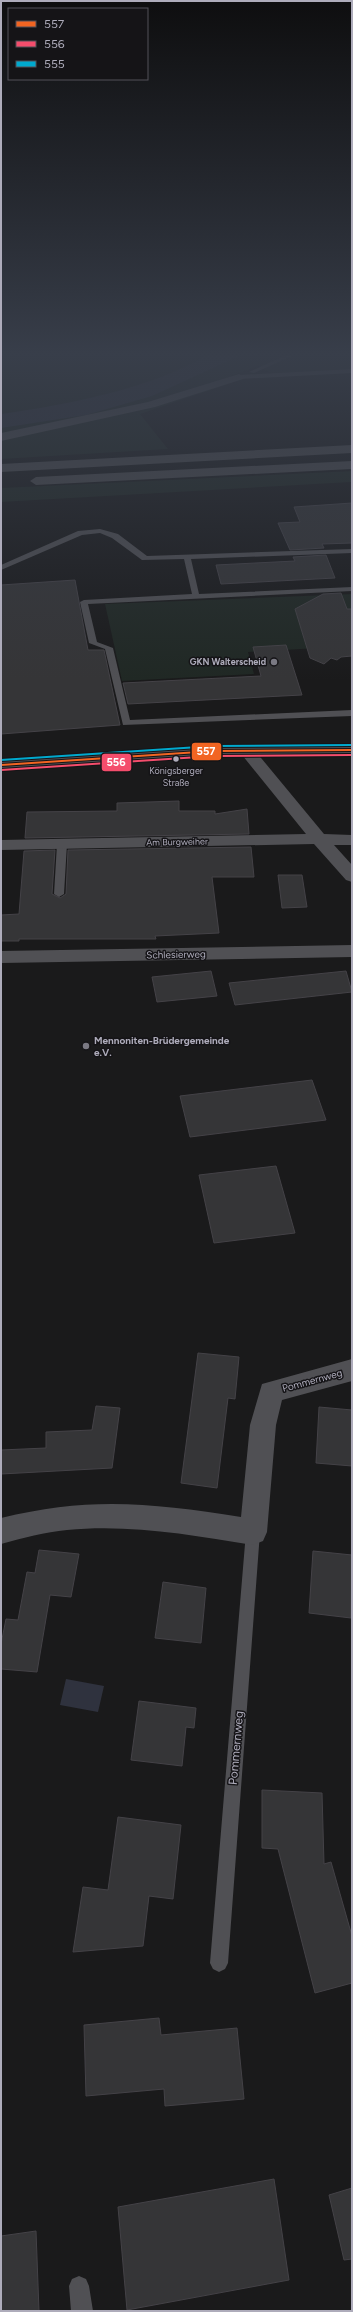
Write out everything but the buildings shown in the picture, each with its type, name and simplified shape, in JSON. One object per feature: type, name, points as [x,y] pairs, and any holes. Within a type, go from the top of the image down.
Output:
[{"type":"highway","points":[[1,468],[77,464]]},
{"type":"highway","points":[[25,482],[352,465]]},
{"type":"main road","points":[[1,765],[246,750],[352,750]]},
{"type":"street","points":[[246,750],[319,839],[352,876]]},
{"type":"street","name":"Am Burgweiher","points":[[1,845],[319,839],[352,840]]},
{"type":"street","name":"Schlesierweg","points":[[1,957],[352,950]]},
{"type":"street","name":"Pommernweg","points":[[253,1532],[263,1425],[271,1392],[352,1370]]},
{"type":"street","points":[[1,1531],[34,1521],[106,1514],[151,1516],[253,1532]]},
{"type":"lane","points":[[1,568],[81,532],[100,531],[115,536],[145,558],[351,552]]},
{"type":"lane","points":[[187,557],[196,596]]},
{"type":"lane","points":[[352,589],[84,602],[93,643],[109,648],[126,722],[352,713]]},
{"type":"lane","points":[[59,894],[62,844]]},
{"type":"lane","name":"Pommernweg","points":[[219,1963],[253,1532]]},
{"type":"lane","points":[[79,2286],[82,2311]]},
{"type":"shaded area","points":[[352,471],[352,482],[1,502],[1,488]]},
{"type":"shaded area","points":[[352,594],[352,646],[248,652],[254,674],[122,681],[105,604]]},
{"type":"water","points":[[66,1679],[104,1686],[98,1712],[60,1705]]},
{"type":"transit line","name":"555","points":[[1,760],[214,746],[352,745]]},
{"type":"transit line","name":"557","points":[[1,765],[214,751],[352,750]]},
{"type":"transit line","name":"556","points":[[1,770],[214,756],[352,755]]},
{"type":"place","name":"GKN Walterscheid","points":[[274,662]]},
{"type":"place","name":"Königsberger Straße","points":[[176,759]]},
{"type":"place","name":"Mennoniten-Brüdergemeinde e.V.","points":[[86,1046]]}]
